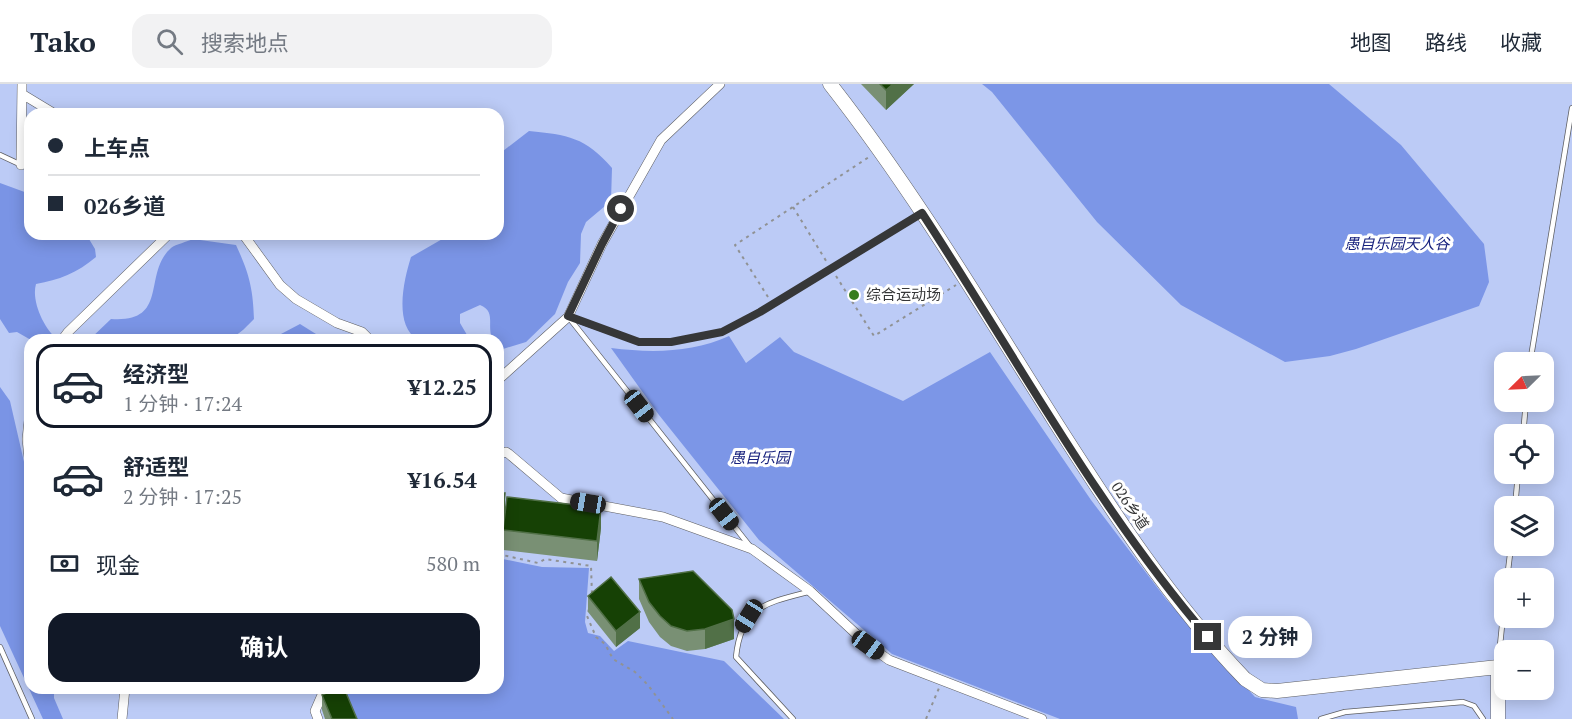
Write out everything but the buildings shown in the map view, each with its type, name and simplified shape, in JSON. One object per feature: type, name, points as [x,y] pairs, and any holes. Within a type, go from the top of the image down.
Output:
[{"type":"street","points":[[22,84],[24,143]]},
{"type":"street","points":[[504,375],[568,316],[602,244],[661,140],[720,84]]},
{"type":"street","name":"026乡道","points":[[830,84],[881,149],[1087,472],[1164,585],[1254,686],[1262,690],[1277,692],[1494,667]]},
{"type":"street","points":[[22,94],[45,108]]},
{"type":"street","points":[[66,334],[163,240]]},
{"type":"street","points":[[247,240],[280,285],[296,299],[337,323],[364,334]]},
{"type":"street","points":[[504,453],[507,453],[561,498],[663,517],[752,549],[810,591],[868,645],[889,660],[1042,719]]},
{"type":"street","points":[[1471,670],[1489,678],[1494,687]]},
{"type":"street","points":[[122,719],[124,694]]},
{"type":"street","points":[[318,719],[315,711],[322,694]]},
{"type":"street","points":[[1498,700],[1498,719]]},
{"type":"lane","points":[[1532,352],[1572,108]]},
{"type":"lane","points":[[0,155],[24,167]]},
{"type":"lane","points":[[568,316],[639,342],[671,342],[722,332],[772,305],[922,213]]},
{"type":"lane","points":[[568,316],[752,549]]},
{"type":"lane","points":[[793,719],[736,657],[741,629],[758,609],[772,601],[810,591]]},
{"type":"lane","points":[[0,647],[32,719]]},
{"type":"lane","points":[[1321,719],[1345,712],[1463,702],[1474,706],[1483,719]]},
{"type":"path","points":[[772,305],[735,245],[881,149]]},
{"type":"path","points":[[793,207],[874,336],[966,279]]},
{"type":"path","points":[[504,555],[538,563],[546,559],[591,566],[592,596]]},
{"type":"path","points":[[590,606],[587,616],[596,637],[605,644],[614,658],[642,678],[674,719]]},
{"type":"path","points":[[926,719],[942,680]]},
{"type":"green space","points":[[0,84],[1572,84],[1572,719],[0,719]]},
{"type":"green space","name":"愚自乐园天人谷","points":[[982,84],[1329,84],[1401,145],[1484,244],[1489,282],[1479,306],[1356,349],[1330,356],[1285,362],[1181,305],[1097,222],[992,92]]},
{"type":"green space","name":"愚自乐园","points":[[729,336],[746,363],[780,337],[794,352],[903,401],[990,352],[1091,500],[1166,599],[1255,697],[1296,707],[1298,719],[1060,719],[892,654],[759,540],[659,415],[611,348],[641,351],[686,349]]},
{"type":"green space","points":[[504,559],[542,567],[589,568],[585,622],[588,633],[600,636],[614,651],[628,641],[724,661],[784,719],[355,719],[342,694],[504,694]]},
{"type":"shaded area","points":[[529,131],[555,134],[584,144],[612,168],[611,201],[586,222],[581,234],[580,263],[568,282],[555,314],[526,342],[504,349],[504,334],[491,334],[488,310],[480,305],[460,314],[460,323],[466,334],[411,334],[405,324],[403,313],[404,289],[411,257],[441,240],[504,240],[504,150]]},
{"type":"shaded area","points":[[0,183],[24,192],[24,240],[90,240],[95,249],[96,257],[75,272],[36,284],[37,306],[52,334],[24,334],[24,336],[17,332],[9,333],[0,319]]},
{"type":"shaded area","points":[[190,240],[236,245],[251,289],[254,319],[237,334],[95,334],[111,319],[129,318],[141,313],[148,305],[163,259],[173,247]]},
{"type":"shaded area","points":[[300,324],[316,334],[281,334]]},
{"type":"shaded area","points":[[0,387],[10,401],[24,462],[24,678],[0,626]]},
{"type":"shaded area","points":[[31,694],[54,694],[63,719],[43,719]]},
{"type":"place","name":"综合运动场","points":[[854,295]]},
{"type":"route","points":[[621,209],[568,316],[639,342],[671,342],[722,332],[760,312],[922,213],[1087,472],[1164,585],[1208,637]]}]
